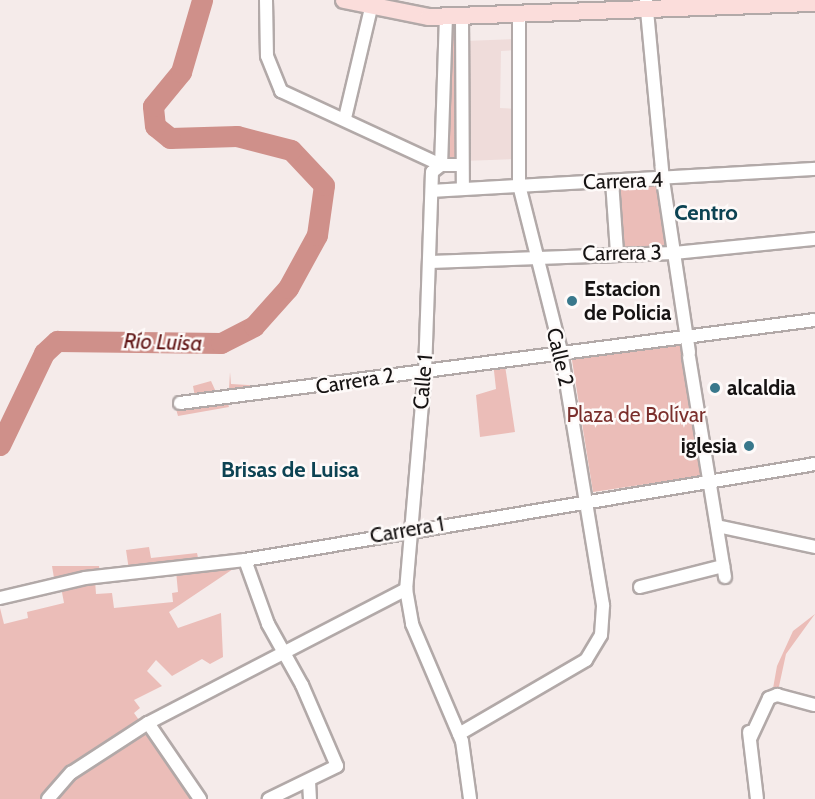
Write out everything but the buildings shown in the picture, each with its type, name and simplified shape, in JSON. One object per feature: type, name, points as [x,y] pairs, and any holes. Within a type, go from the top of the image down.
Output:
[{"type":"main road","points":[[344,0],[371,8],[454,16],[646,3],[815,3]]},
{"type":"street","points":[[266,0],[267,56],[281,91],[345,118],[441,165],[461,165]]},
{"type":"street","points":[[640,587],[724,572],[684,334],[663,180],[646,3]]},
{"type":"street","points":[[345,118],[371,8]]},
{"type":"street","name":"Calle 2","points":[[460,738],[586,660],[601,635],[603,605],[561,351],[534,256],[519,185],[519,12]]},
{"type":"street","points":[[454,16],[464,188]]},
{"type":"street","name":"Calle 1","points":[[454,16],[441,165],[432,172],[425,369],[408,530],[406,589],[412,624],[460,738],[470,799]]},
{"type":"street","name":"Carrera 4","points":[[432,191],[815,170]]},
{"type":"street","points":[[612,181],[617,252]]},
{"type":"street","name":"Carrera 3","points":[[430,262],[617,252],[674,253],[815,239]]},
{"type":"street","name":"Carrera 2","points":[[180,403],[263,389],[318,389],[425,369],[684,334],[815,320]]},
{"type":"street","name":"Carrera 1","points":[[0,598],[85,578],[245,560],[587,498],[815,464]]},
{"type":"street","points":[[717,526],[815,547]]},
{"type":"street","points":[[245,560],[268,624],[285,650],[337,766],[269,799]]},
{"type":"street","points":[[48,799],[71,773],[148,723],[406,589]]},
{"type":"street","points":[[757,799],[749,733],[769,698],[777,695],[815,705]]},
{"type":"street","points":[[148,723],[200,799]]},
{"type":"street","points":[[309,781],[309,799]]},
{"type":"shaded area","points":[[517,39],[517,50],[501,51],[500,108],[517,109],[516,159],[463,161],[465,41]]},
{"type":"green space","points":[[449,23],[457,23],[455,161],[448,161]]},
{"type":"green space","points":[[660,184],[670,248],[620,249],[615,185]]},
{"type":"green space","name":"Plaza de Bolívar","points":[[679,338],[701,476],[593,492],[571,354]]},
{"type":"green space","points":[[504,359],[515,432],[480,437],[476,395],[496,389],[493,362]]},
{"type":"green space","points":[[230,372],[231,384],[300,388],[226,397],[229,407],[178,416],[174,402],[195,397],[193,386],[211,381],[216,392],[229,389]]},
{"type":"green space","points":[[149,547],[151,558],[197,553],[199,562],[129,570],[126,550]]},
{"type":"green space","points":[[239,565],[169,612],[178,628],[221,613],[223,657],[210,664],[202,659],[172,676],[156,660],[147,671],[162,686],[134,700],[140,708],[134,713],[195,799],[0,799],[0,608],[4,624],[28,618],[27,612],[64,603],[61,587],[95,580],[96,594],[112,593],[114,608],[173,602],[172,593],[178,592],[176,571]]},
{"type":"green space","points":[[52,566],[99,566],[100,574],[55,584]]},
{"type":"green space","points":[[815,614],[786,654],[778,691],[772,694],[777,666],[793,631]]},
{"type":"waterway","name":"Río Luisa","points":[[0,445],[44,353],[57,341],[221,343],[254,326],[288,288],[317,235],[324,185],[291,150],[237,136],[170,138],[155,126],[153,106],[181,72],[202,0]]},
{"type":"place","name":"Estacion de Policia","points":[[572,301]]},
{"type":"place","name":"alcaldia","points":[[715,388]]},
{"type":"place","name":"iglesia","points":[[749,446]]},
{"type":"district","name":"Centro","points":[[706,213]]},
{"type":"district","name":"Brisas de Luisa","points":[[290,470]]}]
